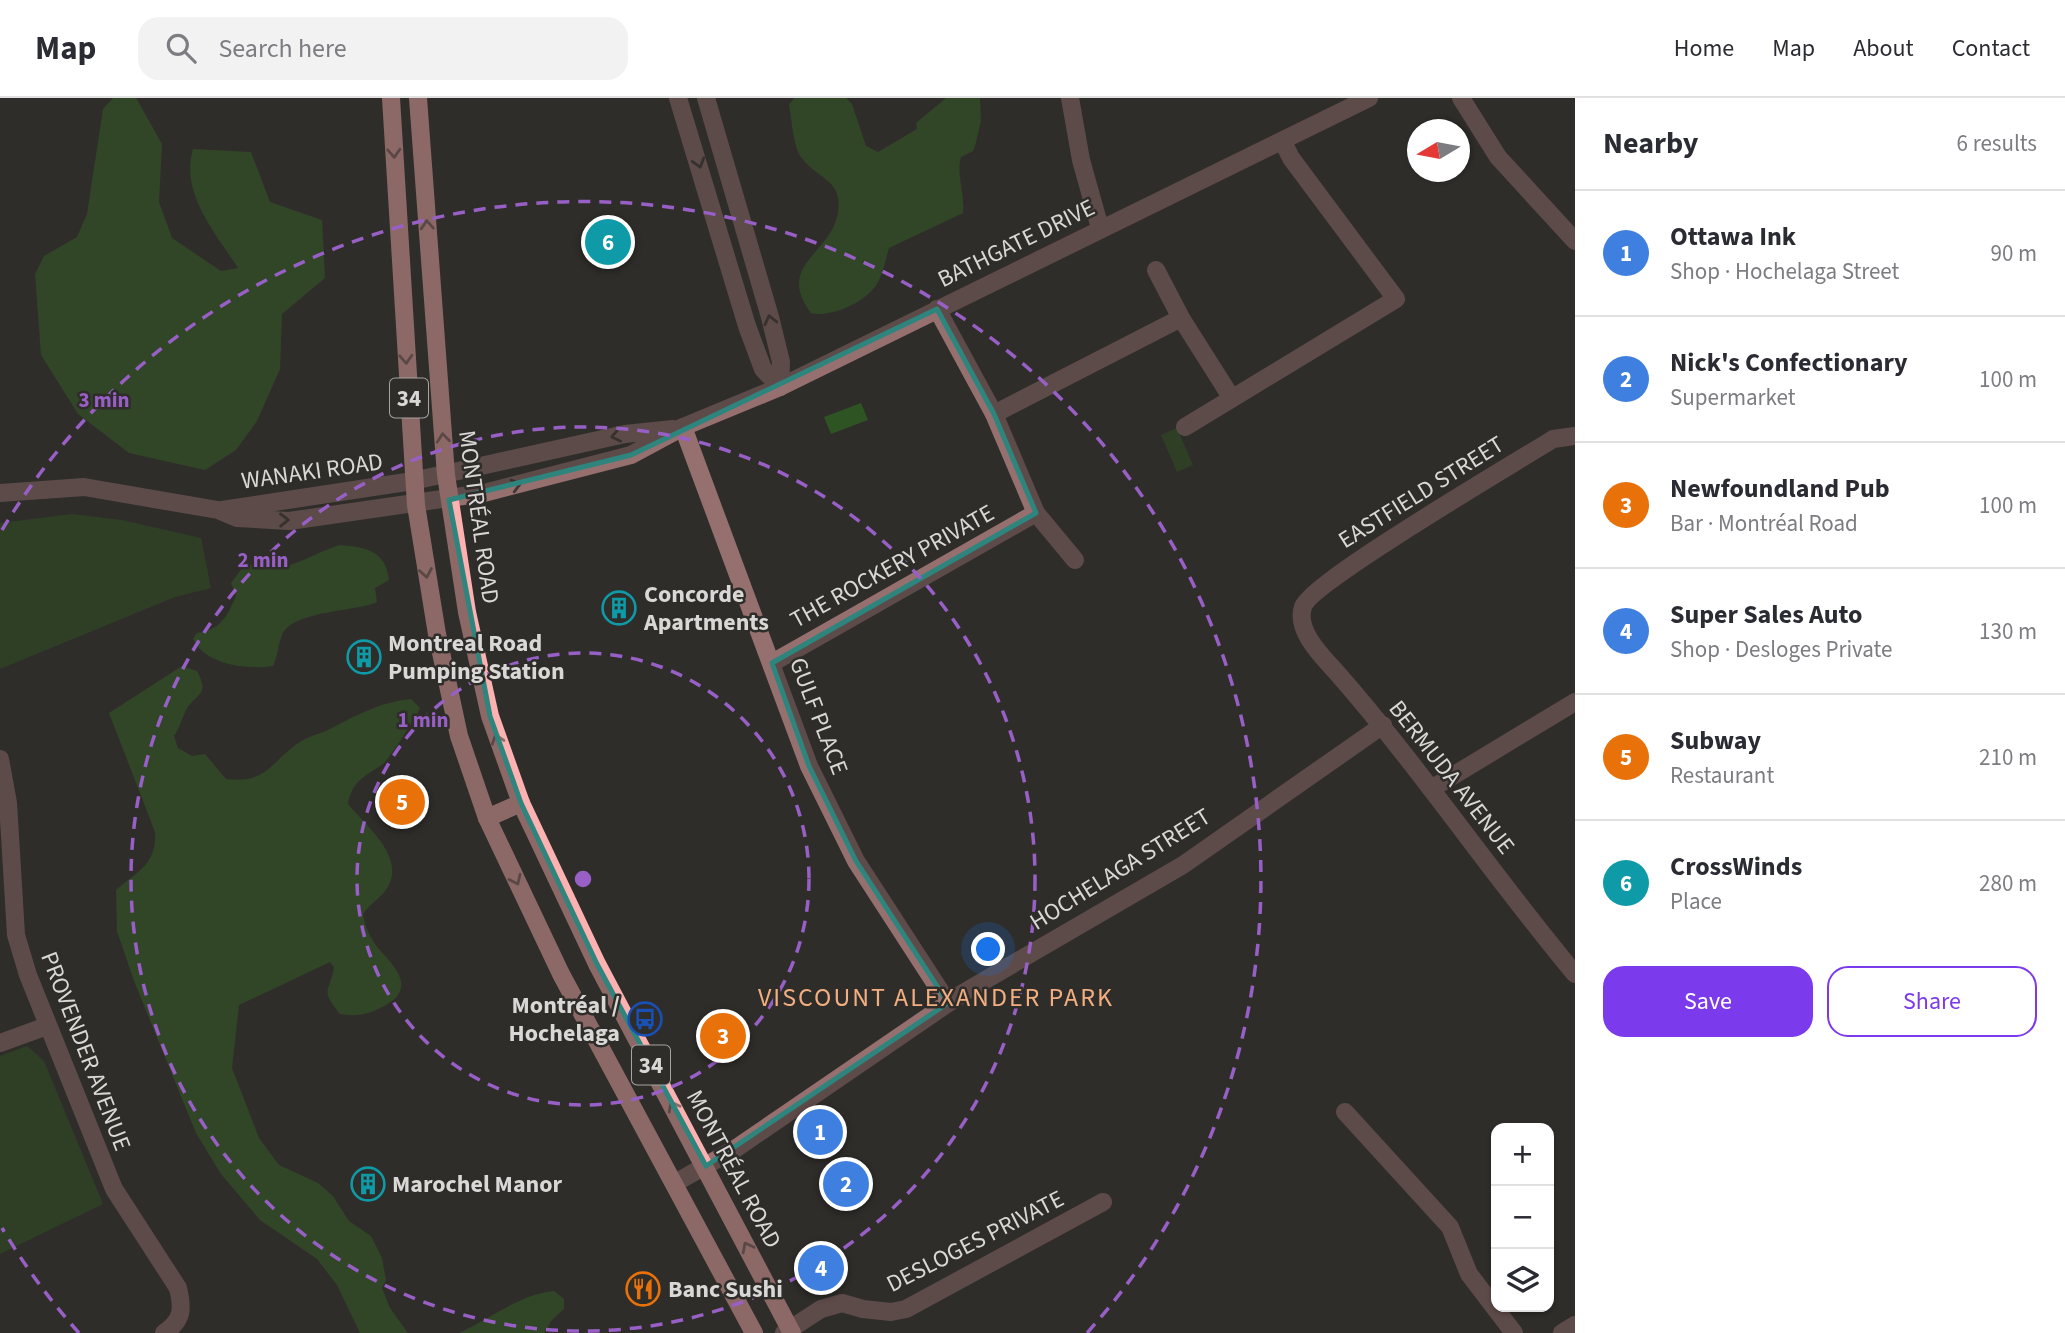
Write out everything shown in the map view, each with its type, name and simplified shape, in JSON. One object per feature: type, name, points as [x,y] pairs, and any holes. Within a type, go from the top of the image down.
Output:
[{"type":"main road","name":"34","points":[[391,98],[415,505],[450,699],[468,768],[487,818],[561,974],[754,1333]]},
{"type":"main road","name":"MONTRÉAL ROAD","points":[[418,98],[446,475],[482,684],[521,803],[597,964],[706,1166],[788,1332]]},
{"type":"main road","points":[[487,818],[521,803]]},
{"type":"street","points":[[678,98],[747,326],[763,369],[780,387]]},
{"type":"street","points":[[706,98],[770,317],[781,362],[780,387]]},
{"type":"street","points":[[1070,98],[1081,160],[1100,228]]},
{"type":"street","points":[[1461,98],[1498,157],[1575,241]]},
{"type":"street","name":"BATHGATE DRIVE","points":[[415,505],[449,500],[631,455],[683,427],[780,387],[1100,228],[1283,142],[1358,101]]},
{"type":"street","points":[[1185,427],[1396,299],[1291,158],[1283,142]]},
{"type":"street","points":[[1156,270],[1181,318],[1231,397]]},
{"type":"street","points":[[937,309],[994,414],[1036,513],[1075,560]]},
{"type":"street","points":[[994,414],[1181,318]]},
{"type":"street","name":"BATHGATE DRIVE","points":[[413,481],[625,434],[683,427]]},
{"type":"street","name":"GULF PLACE","points":[[683,427],[809,765],[856,861],[948,1003]]},
{"type":"street","name":"EASTFIELD STREET","points":[[1303,606],[1311,593],[1346,568],[1553,439],[1575,436]]},
{"type":"street","name":"WANAKI ROAD","points":[[218,510],[413,481]]},
{"type":"street","name":"WANAKI ROAD","points":[[0,493],[84,487],[218,510],[237,518],[289,521],[415,505]]},
{"type":"street","name":"THE ROCKERY PRIVATE","points":[[772,663],[1036,513]]},
{"type":"street","name":"BERMUDA AVENUE","points":[[1303,606],[1301,621],[1314,647],[1383,725],[1574,972]]},
{"type":"street","points":[[1431,789],[1575,702]]},
{"type":"street","name":"HOCHELAGA STREET","points":[[675,1183],[706,1166],[948,1003],[1183,865],[1383,725]]},
{"type":"street","name":"PROVENDER AVENUE","points":[[0,759],[8,803],[16,935],[47,1026],[114,1189],[178,1288],[183,1306],[180,1318],[164,1333]]},
{"type":"street","points":[[0,1043],[47,1026]]},
{"type":"street","points":[[1345,1112],[1450,1227],[1469,1274],[1514,1333]]},
{"type":"street","name":"DESLOGES PRIVATE","points":[[788,1332],[821,1309],[842,1303],[863,1309],[891,1312],[906,1309],[1103,1202]]},
{"type":"street","points":[[1562,1333],[1575,1325]]},
{"type":"highlighted area","points":[[937,309],[994,414],[1036,513],[772,663],[809,766],[856,861],[948,1003],[706,1166],[597,964],[521,803],[490,716],[449,500],[631,455]]},
{"type":"green space","points":[[113,98],[136,98],[162,144],[159,202],[172,238],[221,271],[238,268],[210,226],[195,196],[190,165],[193,149],[251,152],[270,202],[322,220],[325,278],[282,314],[280,369],[257,421],[236,450],[205,470],[129,453],[78,414],[41,355],[35,274],[44,256],[77,237],[87,214],[103,109]]},
{"type":"green space","points":[[794,98],[846,98],[852,104],[866,146],[878,152],[917,129],[916,123],[946,98],[980,98],[981,121],[975,146],[973,151],[961,157],[960,163],[963,213],[889,248],[879,280],[868,295],[850,306],[829,313],[811,313],[802,297],[799,284],[801,272],[807,262],[832,230],[839,204],[834,187],[808,165],[798,152],[789,105]]},
{"type":"green space","points":[[861,403],[868,420],[831,434],[824,417]]},
{"type":"green space","points":[[1177,428],[1193,465],[1177,472],[1161,435]]},
{"type":"green space","points":[[72,514],[122,520],[201,538],[211,588],[175,597],[0,669],[0,523]]},
{"type":"green space","points":[[340,545],[366,549],[384,563],[389,580],[375,588],[377,602],[311,616],[288,627],[282,635],[273,666],[228,664],[207,655],[199,648],[193,639],[197,633],[217,626],[226,616],[236,596],[231,583],[243,567],[255,564],[287,566]]},
{"type":"green space","points":[[182,666],[197,671],[202,690],[186,710],[174,736],[178,748],[192,756],[205,754],[226,779],[241,780],[262,774],[305,739],[379,706],[411,699],[420,708],[386,761],[356,784],[348,804],[382,843],[392,866],[386,890],[363,914],[373,940],[399,976],[400,991],[395,998],[375,1011],[358,1015],[340,1014],[328,995],[334,967],[330,962],[239,1005],[232,1068],[259,1138],[279,1165],[318,1183],[333,1196],[349,1221],[371,1236],[382,1258],[386,1280],[382,1288],[390,1308],[408,1333],[360,1333],[337,1285],[317,1259],[260,1220],[221,1174],[196,1133],[134,981],[117,931],[116,890],[139,872],[149,859],[155,843],[155,832],[109,713]]},
{"type":"green space","points":[[27,1046],[44,1061],[103,1204],[0,1254],[0,1056]]},
{"type":"green space","points":[[554,1291],[564,1299],[564,1309],[552,1320],[544,1333],[459,1333],[517,1302]]},
{"type":"place","name":"CrossWinds","points":[[608,242]]},
{"type":"place","name":"Concorde Apartments","points":[[619,608]]},
{"type":"place","name":"Montreal Road Pumping Station","points":[[364,657]]},
{"type":"place","name":"Subway","points":[[402,802]]},
{"type":"place","name":"Montréal / Hochelaga","points":[[645,1019]]},
{"type":"place","name":"Newfoundland Pub","points":[[723,1036]]},
{"type":"place","name":"Ottawa Ink","points":[[820,1132]]},
{"type":"place","name":"Marochel Manor","points":[[368,1184]]},
{"type":"place","name":"Nick's Confectionary","points":[[846,1184]]},
{"type":"place","name":"Super Sales Auto","points":[[821,1268]]},
{"type":"place","name":"Banc Sushi","points":[[643,1289]]},
{"type":"district","name":"VISCOUNT ALEXANDER PARK","points":[[936,997]]}]
